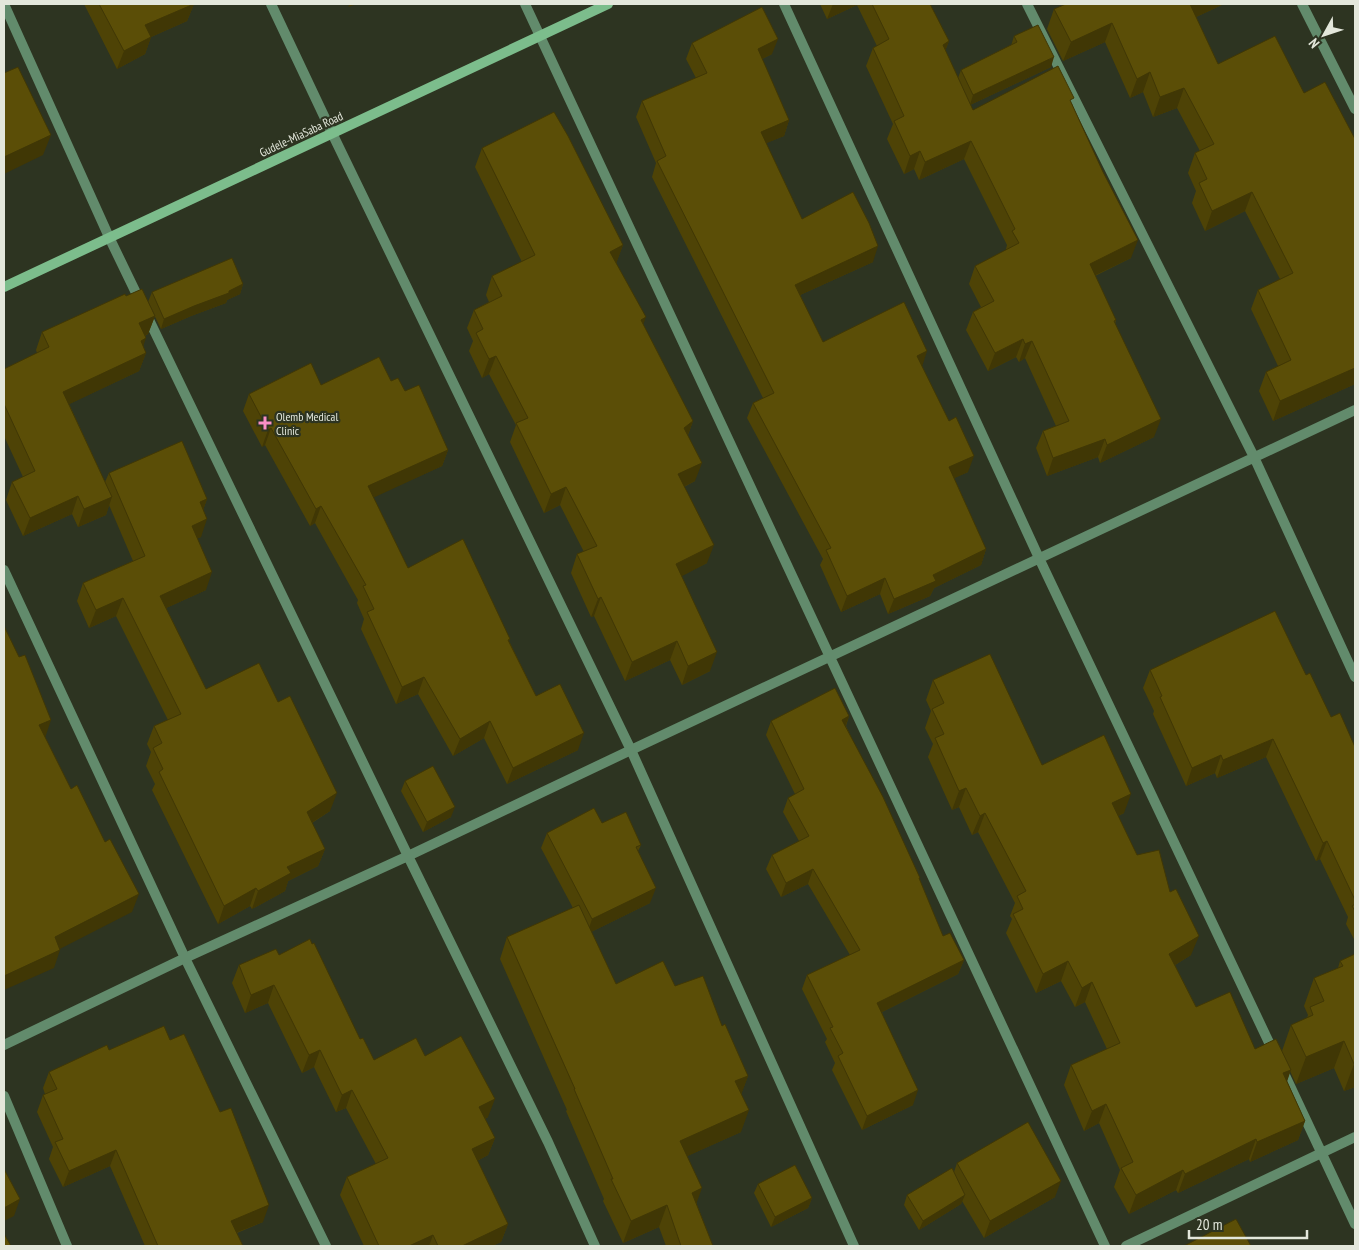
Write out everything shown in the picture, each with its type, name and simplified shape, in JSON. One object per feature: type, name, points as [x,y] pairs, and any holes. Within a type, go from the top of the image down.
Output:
[{"type":"main road","name":"Gudele-MiaSaba Road","points":[[4,286],[608,4]]},
{"type":"street","points":[[4,4],[109,237],[548,1142],[595,1246]]},
{"type":"street","points":[[271,4],[631,750],[854,1246]]},
{"type":"street","points":[[525,4],[1105,1246]]},
{"type":"street","points":[[784,4],[1039,558],[1355,1224]]},
{"type":"street","points":[[1027,4],[1254,457],[1355,677]]},
{"type":"street","points":[[1302,4],[1355,109]]},
{"type":"street","points":[[4,1044],[1355,410]]},
{"type":"street","points":[[4,570],[185,958],[326,1246]]},
{"type":"street","points":[[4,1096],[67,1246]]},
{"type":"street","points":[[1126,1246],[1355,1137]]},
{"type":"building","points":[[99,4],[194,4],[145,25],[151,37],[124,51]]},
{"type":"building","points":[[872,4],[930,4],[949,41],[943,45],[973,110],[1058,66],[1074,98],[1070,100],[1103,172],[1138,240],[1090,264],[1116,320],[1114,321],[1161,419],[1107,445],[1105,439],[1053,458],[1043,431],[1069,421],[1032,341],[1025,344],[1023,339],[995,353],[973,312],[994,301],[975,266],[1019,243],[1012,231],[1015,229],[971,141],[925,162],[920,151],[910,156],[894,121],[904,116],[873,48],[889,39]]},
{"type":"building","points":[[1066,4],[1190,4],[1218,64],[1275,36],[1304,93],[1325,82],[1355,139],[1355,368],[1280,401],[1266,372],[1291,360],[1258,290],[1293,273],[1252,192],[1212,211],[1199,183],[1207,179],[1195,153],[1214,144],[1184,88],[1160,97],[1150,72],[1137,79],[1112,23],[1071,42],[1054,9]]},
{"type":"building","points":[[762,7],[778,39],[758,49],[789,120],[761,132],[802,219],[853,192],[878,246],[795,285],[823,342],[904,302],[927,351],[917,356],[949,421],[956,417],[974,456],[949,467],[986,549],[933,575],[936,581],[894,599],[885,578],[847,596],[826,550],[831,548],[753,403],[774,393],[657,161],[666,156],[642,101],[707,73],[692,43]]},
{"type":"building","points":[[1038,25],[1054,57],[973,95],[961,70],[1017,42],[1014,36]]},
{"type":"building","points":[[18,67],[51,135],[4,157],[4,73]]},
{"type":"building","points":[[554,112],[623,245],[610,252],[646,317],[641,320],[693,421],[684,428],[702,463],[678,474],[714,545],[676,564],[717,652],[688,666],[677,641],[632,662],[601,597],[598,599],[577,554],[597,546],[566,487],[551,494],[516,423],[528,418],[496,356],[489,359],[476,333],[483,329],[474,310],[502,296],[492,276],[535,255],[482,148]]},
{"type":"building","points":[[232,258],[243,284],[229,291],[229,293],[164,319],[152,292]]},
{"type":"building","points":[[142,289],[155,316],[139,323],[146,338],[141,341],[146,353],[63,392],[112,497],[84,509],[78,496],[30,518],[12,482],[35,471],[4,404],[4,369],[49,347],[42,332],[125,294],[126,296]]},
{"type":"building","points":[[379,357],[391,381],[398,378],[405,391],[419,385],[448,450],[368,486],[408,568],[463,539],[510,639],[508,640],[536,696],[560,684],[584,733],[513,768],[490,721],[460,739],[424,677],[402,687],[367,612],[374,609],[363,586],[366,585],[321,506],[316,509],[271,428],[268,430],[249,394],[311,363],[321,385]]},
{"type":"building","points":[[182,441],[207,499],[200,502],[207,519],[192,526],[212,572],[160,596],[206,689],[259,663],[278,702],[290,696],[337,793],[307,812],[325,849],[287,867],[291,873],[258,891],[256,888],[224,906],[159,772],[163,769],[153,748],[162,743],[154,726],[181,714],[123,598],[96,610],[83,583],[145,556],[109,473]]},
{"type":"building","points":[[1275,611],[1306,675],[1310,673],[1331,717],[1340,713],[1355,747],[1355,900],[1327,841],[1323,843],[1273,739],[1223,760],[1221,755],[1192,768],[1150,670]]},
{"type":"building","points":[[4,626],[19,657],[25,655],[51,720],[39,725],[71,789],[77,785],[105,842],[110,839],[139,894],[55,937],[60,950],[4,976]]},
{"type":"building","points":[[990,654],[1042,765],[1104,735],[1131,794],[1112,803],[1137,855],[1159,850],[1170,892],[1176,889],[1199,936],[1169,954],[1196,1007],[1230,992],[1255,1049],[1276,1039],[1291,1070],[1283,1073],[1305,1121],[1257,1142],[1256,1139],[1185,1174],[1183,1170],[1136,1195],[1121,1168],[1133,1162],[1106,1104],[1092,1111],[1071,1065],[1120,1043],[1092,982],[1082,988],[1068,961],[1043,974],[1013,914],[1023,909],[1017,896],[1026,891],[985,813],[980,816],[966,788],[959,791],[935,738],[944,734],[932,709],[944,703],[933,680]]},
{"type":"building","points":[[835,688],[849,716],[842,720],[883,797],[920,878],[943,936],[950,933],[964,960],[877,1003],[918,1090],[867,1116],[838,1056],[843,1053],[830,1028],[833,1027],[807,975],[860,950],[813,869],[786,883],[772,855],[809,836],[788,798],[804,789],[771,721]]},
{"type":"building","points":[[433,766],[455,807],[427,822],[405,781]]},
{"type":"building","points":[[594,808],[602,823],[626,812],[641,845],[636,847],[656,888],[592,919],[547,833]]},
{"type":"building","points":[[579,905],[616,984],[663,961],[675,986],[703,976],[722,1026],[725,1024],[748,1076],[735,1081],[749,1110],[680,1141],[702,1188],[692,1193],[713,1246],[681,1246],[667,1205],[631,1221],[611,1179],[613,1179],[575,1089],[507,937]]},
{"type":"building","points":[[310,939],[312,944],[314,943],[360,1039],[363,1038],[374,1060],[416,1038],[425,1056],[461,1036],[495,1099],[479,1107],[495,1138],[472,1149],[508,1224],[462,1246],[438,1246],[433,1235],[409,1246],[379,1246],[347,1177],[388,1158],[352,1090],[342,1095],[320,1050],[309,1055],[274,985],[251,995],[239,965],[276,949],[279,955]]},
{"type":"building","points":[[1355,954],[1355,1063],[1344,1041],[1306,1057],[1291,1025],[1313,1015],[1310,1007],[1324,1001],[1314,978],[1343,966],[1340,961]]},
{"type":"building","points":[[164,1026],[170,1040],[184,1034],[220,1112],[231,1108],[269,1205],[231,1221],[243,1246],[158,1246],[116,1150],[69,1171],[55,1142],[63,1139],[43,1095],[57,1089],[49,1072],[107,1045],[109,1050]]},
{"type":"building","points":[[1028,1122],[1061,1181],[990,1221],[957,1163]]},
{"type":"building","points":[[795,1165],[812,1198],[775,1217],[758,1184]]},
{"type":"building","points":[[952,1168],[965,1195],[923,1221],[907,1195]]},
{"type":"building","points":[[4,1169],[20,1199],[4,1208]]},
{"type":"building","points":[[1236,1219],[1251,1246],[1184,1246]]},
{"type":"building","points":[[4,1234],[11,1246],[4,1246]]},
{"type":"place","name":"Olemb Medical Clinic","points":[[265,423]]}]
